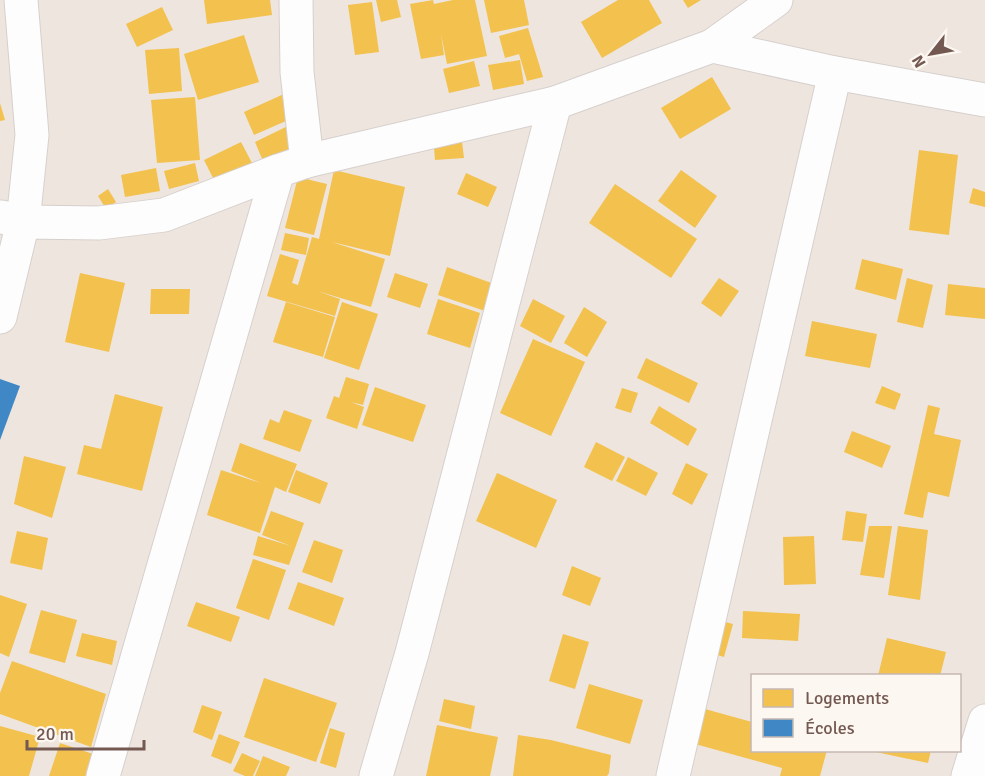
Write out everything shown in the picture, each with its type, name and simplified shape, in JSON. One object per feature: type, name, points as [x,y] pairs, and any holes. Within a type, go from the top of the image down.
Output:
[{"type":"street","points":[[0,317],[11,219],[32,135],[21,0]]},
{"type":"street","points":[[103,776],[292,166],[297,72],[296,0]]},
{"type":"street","points":[[11,219],[99,224],[164,215],[292,166],[555,104],[712,46],[776,0]]},
{"type":"street","points":[[712,46],[835,73],[985,100]]},
{"type":"street","points":[[673,776],[835,73]]},
{"type":"street","points":[[376,776],[412,653],[555,104]]},
{"type":"street","points":[[968,776],[985,721]]},
{"type":"shaded area","points":[[0,0],[985,0],[985,776],[0,776]]},
{"type":"building: Logements","points":[[204,0],[270,0],[272,15],[207,24]]},
{"type":"building: Logements","points":[[376,0],[397,0],[401,17],[381,22]]},
{"type":"building: Logements","points":[[433,0],[434,4],[453,0],[475,0],[487,56],[447,64],[441,34],[444,55],[421,59],[410,4]]},
{"type":"building: Logements","points":[[484,0],[524,0],[529,25],[491,33]]},
{"type":"building: Logements","points":[[618,0],[649,0],[662,23],[602,58],[581,22]]},
{"type":"building: Logements","points":[[683,0],[701,0],[688,8]]},
{"type":"building: Logements","points":[[372,2],[379,52],[355,55],[348,5]]},
{"type":"building: Logements","points":[[162,7],[173,30],[137,47],[126,24]]},
{"type":"building: Logements","points":[[528,28],[543,77],[527,81],[519,54],[505,58],[499,36]]},
{"type":"building: Logements","points":[[244,35],[259,82],[198,100],[184,54]]},
{"type":"building: Logements","points":[[179,48],[182,91],[149,94],[145,50]]},
{"type":"building: Logements","points":[[520,60],[524,84],[493,90],[488,65]]},
{"type":"building: Logements","points":[[474,61],[480,86],[449,93],[443,69]]},
{"type":"building: Logements","points":[[712,77],[731,109],[680,139],[661,108]]},
{"type":"building: Logements","points":[[284,94],[295,117],[254,135],[244,112]]},
{"type":"building: Logements","points":[[195,97],[200,160],[157,163],[151,100]]},
{"type":"building: Logements","points":[[0,103],[5,120],[0,121]]},
{"type":"building: Logements","points":[[292,124],[301,144],[263,161],[255,142]]},
{"type":"building: Logements","points":[[461,133],[464,158],[435,160],[433,135]]},
{"type":"building: Logements","points":[[241,142],[252,163],[215,182],[204,160]]},
{"type":"building: Logements","points":[[919,150],[958,155],[949,235],[909,230]]},
{"type":"building: Logements","points":[[195,163],[199,181],[169,189],[164,171]]},
{"type":"building: Logements","points":[[156,168],[160,191],[125,197],[121,175]]},
{"type":"building: Logements","points":[[334,170],[405,187],[390,256],[332,242],[385,259],[371,307],[317,291],[340,299],[335,316],[267,296],[280,254],[299,260],[292,283],[298,285],[312,237],[319,239]]},
{"type":"building: Logements","points":[[681,170],[717,196],[695,228],[658,201]]},
{"type":"building: Logements","points":[[466,173],[497,187],[488,207],[457,194]]},
{"type":"building: Logements","points":[[298,177],[327,184],[314,235],[285,228]]},
{"type":"building: Logements","points":[[615,184],[697,239],[671,278],[589,223]]},
{"type":"building: Logements","points":[[973,188],[985,192],[985,207],[969,203]]},
{"type":"building: Logements","points":[[108,189],[116,202],[106,209],[98,196]]},
{"type":"building: Logements","points":[[285,233],[309,238],[306,255],[281,250]]},
{"type":"building: Logements","points":[[862,259],[903,269],[896,300],[855,289]]},
{"type":"building: Logements","points":[[447,267],[497,285],[488,312],[438,295]]},
{"type":"building: Logements","points":[[80,273],[125,283],[109,352],[65,342]]},
{"type":"building: Logements","points":[[395,273],[428,284],[420,308],[387,297]]},
{"type":"building: Logements","points":[[719,278],[739,291],[721,317],[701,303]]},
{"type":"building: Logements","points":[[907,278],[933,285],[923,328],[897,322]]},
{"type":"building: Logements","points":[[948,284],[985,288],[985,319],[945,315]]},
{"type":"building: Logements","points":[[151,289],[190,289],[189,314],[150,314]]},
{"type":"building: Logements","points":[[438,299],[480,313],[470,348],[427,334]]},
{"type":"building: Logements","points":[[533,299],[565,316],[551,343],[520,326]]},
{"type":"building: Logements","points":[[286,302],[335,317],[323,357],[273,342]]},
{"type":"building: Logements","points":[[342,302],[378,314],[359,370],[324,358]]},
{"type":"building: Logements","points":[[584,307],[607,322],[587,357],[564,343]]},
{"type":"building: Logements","points":[[812,321],[877,334],[870,368],[805,356]]},
{"type":"building: Logements","points":[[533,339],[585,362],[551,436],[500,413]]},
{"type":"building: Logements","points":[[646,358],[698,383],[689,403],[637,378]]},
{"type":"building: Logements","points":[[346,377],[369,384],[363,405],[351,402],[364,407],[357,429],[326,418],[334,396],[339,398]]},
{"type":"building: Logements","points":[[882,386],[901,394],[895,410],[875,403]]},
{"type":"building: Logements","points":[[375,387],[426,405],[413,442],[362,425]]},
{"type":"building: Logements","points":[[622,388],[638,393],[631,413],[615,408]]},
{"type":"building: Logements","points":[[115,394],[163,407],[142,491],[77,474],[84,445],[101,449]]},
{"type":"building: Logements","points":[[928,405],[940,408],[934,434],[961,440],[949,497],[928,492],[923,518],[904,514]]},
{"type":"building: Logements","points":[[659,406],[697,429],[688,446],[650,423]]},
{"type":"building: Logements","points":[[284,410],[312,420],[300,452],[263,439],[270,419],[279,423]]},
{"type":"building: Logements","points":[[852,431],[891,446],[882,468],[844,452]]},
{"type":"building: Logements","points":[[596,442],[625,457],[612,481],[584,467]]},
{"type":"building: Logements","points":[[240,443],[297,464],[286,492],[275,487],[260,533],[207,515],[221,470],[261,483],[231,471]]},
{"type":"building: Logements","points":[[24,456],[66,467],[52,518],[14,504]]},
{"type":"building: Logements","points":[[628,457],[658,473],[646,496],[616,481]]},
{"type":"building: Logements","points":[[686,463],[708,474],[692,505],[672,494]]},
{"type":"building: Logements","points":[[296,470],[328,483],[320,504],[288,492]]},
{"type":"building: Logements","points":[[497,473],[557,500],[536,548],[476,521]]},
{"type":"building: Logements","points":[[271,511],[304,523],[289,565],[253,555],[258,536],[291,546],[262,535]]},
{"type":"building: Logements","points":[[846,511],[867,514],[863,542],[842,540]]},
{"type":"building: Logements","points":[[869,526],[892,526],[884,578],[860,575]]},
{"type":"building: Logements","points":[[898,526],[928,530],[920,600],[888,595]]},
{"type":"building: Logements","points":[[17,531],[48,538],[42,570],[10,563]]},
{"type":"building: Logements","points":[[814,536],[816,584],[784,585],[783,537]]},
{"type":"building: Logements","points":[[314,540],[343,550],[332,583],[302,572]]},
{"type":"building: Logements","points":[[253,559],[286,570],[269,620],[236,608]]},
{"type":"building: Logements","points":[[572,566],[601,578],[590,606],[562,595]]},
{"type":"building: Logements","points":[[298,582],[344,598],[334,626],[288,609]]},
{"type":"building: Logements","points":[[0,595],[27,604],[9,657],[0,653]]},
{"type":"building: Logements","points":[[196,602],[240,617],[231,642],[187,626]]},
{"type":"building: Logements","points":[[41,610],[77,620],[65,663],[29,653]]},
{"type":"building: Logements","points":[[743,611],[800,614],[798,641],[742,638]]},
{"type":"building: Logements","points":[[710,618],[733,624],[724,657],[701,650]]},
{"type":"building: Logements","points":[[82,633],[117,641],[112,665],[76,656]]},
{"type":"building: Logements","points":[[563,634],[589,642],[575,689],[549,681]]},
{"type":"building: Logements","points":[[887,638],[946,652],[940,674],[878,674]]},
{"type":"building: Logements","points":[[12,661],[106,694],[91,747],[0,714],[0,693]]},
{"type":"building: Logements","points":[[264,678],[337,703],[316,762],[244,737]]},
{"type":"building: Logements","points":[[589,684],[643,700],[630,744],[576,728]]},
{"type":"building: Logements","points":[[444,699],[475,706],[471,729],[439,721]]},
{"type":"building: Logements","points":[[202,705],[222,712],[212,740],[193,732]]},
{"type":"building: Logements","points":[[705,709],[751,722],[751,752],[826,752],[820,776],[780,776],[782,768],[695,744]]},
{"type":"building: Logements","points":[[437,725],[498,737],[490,776],[426,776]]},
{"type":"building: Logements","points":[[0,726],[40,737],[29,776],[0,776]]},
{"type":"building: Logements","points":[[330,728],[345,733],[336,768],[320,763]]},
{"type":"building: Logements","points":[[219,734],[240,742],[231,764],[211,756]]},
{"type":"building: Logements","points":[[518,735],[551,740],[611,755],[609,773],[607,776],[513,776]]},
{"type":"building: Logements","points":[[60,743],[93,754],[86,776],[49,776]]},
{"type":"building: Logements","points":[[876,752],[931,752],[928,763]]},
{"type":"building: Logements","points":[[242,753],[260,761],[253,776],[245,776],[233,771]]},
{"type":"building: Logements","points":[[263,756],[290,767],[286,776],[255,776]]},
{"type":"building: Écoles","points":[[0,379],[20,386],[0,440]]}]
